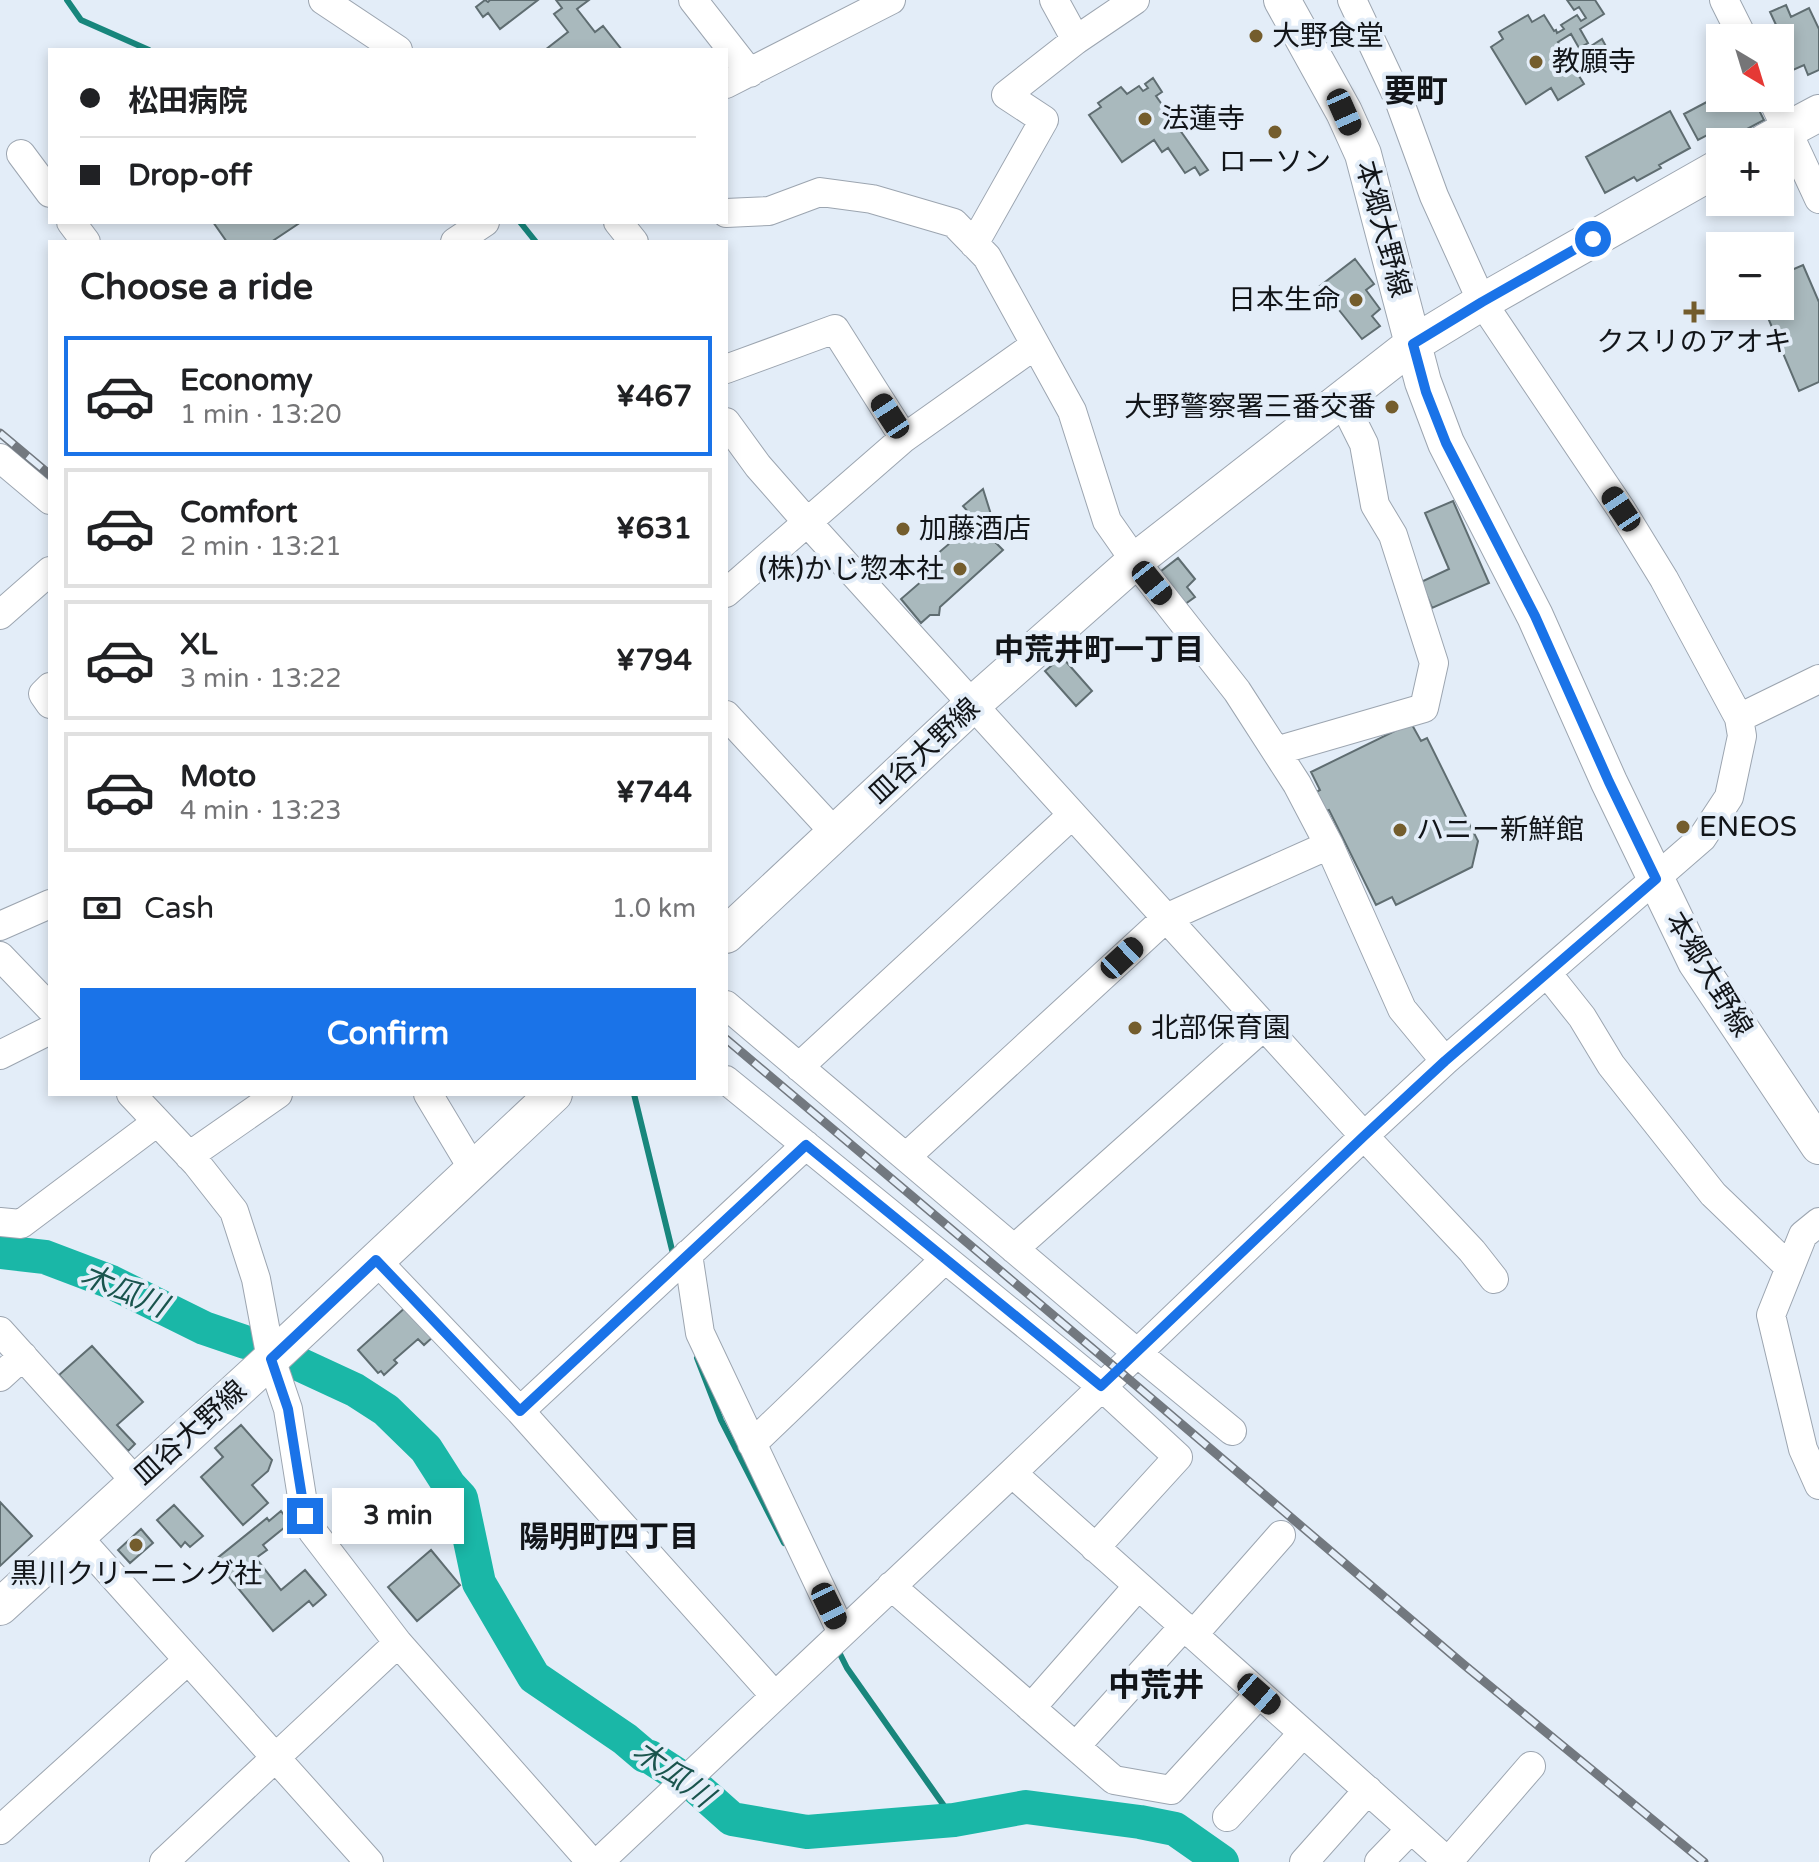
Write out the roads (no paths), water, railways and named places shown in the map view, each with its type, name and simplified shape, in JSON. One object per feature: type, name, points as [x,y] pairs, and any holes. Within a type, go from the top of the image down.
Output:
[{"type":"main road","name":"本郷大野線","points":[[1282,0],[1344,112],[1363,154],[1426,392],[1446,443],[1535,616],[1609,782],[1696,962],[1819,1146]]},
{"type":"main road","name":"皿谷大野線","points":[[728,933],[972,705],[1135,561],[1413,344],[1706,175]]},
{"type":"main road","name":"皿谷大野線","points":[[0,1607],[552,1096]]},
{"type":"street","points":[[323,0],[395,48]]},
{"type":"street","points":[[693,0],[720,48]]},
{"type":"street","points":[[728,61],[738,79],[891,0]]},
{"type":"street","points":[[1054,0],[1076,40]]},
{"type":"street","points":[[974,244],[1044,120],[1006,95],[1076,40],[1135,0]]},
{"type":"street","points":[[599,1862],[1364,1136],[1445,1061],[1702,838],[1729,797],[1742,736],[1739,718],[1643,544],[1482,302],[1434,196],[1399,100],[1352,0]]},
{"type":"street","points":[[1724,0],[1736,24]]},
{"type":"street","points":[[1786,121],[1819,199]]},
{"type":"street","points":[[21,154],[48,190]]},
{"type":"street","points":[[728,213],[769,211],[820,192],[872,199],[954,223],[987,257],[1072,411],[1107,521],[1237,691],[1297,784],[1329,845],[1402,1009],[1445,1061]]},
{"type":"street","points":[[458,240],[482,224]]},
{"type":"street","points":[[620,224],[632,240]]},
{"type":"street","points":[[728,368],[835,329],[904,438]]},
{"type":"street","points":[[728,591],[904,438],[1035,345]]},
{"type":"street","points":[[1276,751],[1424,708],[1434,663],[1393,535],[1375,505],[1364,444],[1342,400]]},
{"type":"street","points":[[728,425],[758,466],[808,523],[1472,1251],[1494,1279]]},
{"type":"street","points":[[0,458],[48,498]]},
{"type":"street","points":[[0,615],[45,585]]},
{"type":"street","points":[[1739,718],[1819,679]]},
{"type":"street","points":[[728,717],[836,834]]},
{"type":"street","points":[[799,1067],[1072,815]]},
{"type":"street","points":[[906,1157],[1166,918],[1329,845]]},
{"type":"street","points":[[0,926],[48,905]]},
{"type":"street","points":[[0,956],[48,1006]]},
{"type":"street","points":[[1547,973],[1582,1017],[1611,1065],[1713,1194],[1790,1268]]},
{"type":"street","points":[[728,1007],[1232,1431]]},
{"type":"street","points":[[1014,1249],[1264,1026]]},
{"type":"street","points":[[0,1055],[48,1031]]},
{"type":"street","points":[[728,1082],[1101,1386],[1178,1457],[1095,1548]]},
{"type":"street","points":[[133,1096],[189,1156],[234,1211],[256,1279],[271,1359],[288,1409],[305,1516],[313,1532],[398,1643],[591,1862]]},
{"type":"street","points":[[189,1156],[275,1096]]},
{"type":"street","points":[[429,1096],[473,1169]]},
{"type":"street","points":[[0,1222],[21,1224],[157,1122]]},
{"type":"street","points":[[520,1411],[806,1145]]},
{"type":"street","points":[[1819,1222],[1803,1235],[1771,1315],[1803,1449],[1819,1485]]},
{"type":"street","points":[[688,1254],[700,1333],[842,1633]]},
{"type":"street","points":[[752,1444],[945,1259]]},
{"type":"street","points":[[376,1260],[520,1411],[775,1696]]},
{"type":"street","points":[[0,1331],[136,1482]]},
{"type":"street","points":[[0,1377],[23,1356]]},
{"type":"street","points":[[1012,1473],[1448,1862],[1531,1766]]},
{"type":"street","points":[[1076,1746],[1281,1535]]},
{"type":"street","points":[[77,1536],[369,1862]]},
{"type":"street","points":[[891,1586],[1114,1780],[1171,1790],[1259,1694]]},
{"type":"street","points":[[1031,1708],[1138,1586]]},
{"type":"street","points":[[164,1862],[398,1643]]},
{"type":"street","points":[[0,1830],[188,1660]]},
{"type":"street","points":[[1227,1817],[1303,1733]]},
{"type":"street","points":[[1304,1862],[1368,1790]]},
{"type":"street","points":[[1379,1862],[1411,1829]]},
{"type":"waterway","points":[[67,0],[81,20],[144,48]]},
{"type":"waterway","points":[[522,224],[534,240]]},
{"type":"waterway","points":[[634,1096],[674,1258]]},
{"type":"waterway","name":"木瓜川","points":[[0,1252],[45,1257],[111,1282],[204,1328],[245,1342]]},
{"type":"waterway","points":[[697,1358],[721,1420],[784,1543]]},
{"type":"waterway","name":"木瓜川","points":[[301,1365],[355,1390],[386,1410],[426,1449],[461,1498],[479,1583],[534,1677],[645,1756],[696,1787],[732,1819],[807,1832],[954,1820],[1026,1807],[1175,1829],[1222,1862]]},
{"type":"waterway","points":[[838,1650],[847,1668],[954,1820]]},
{"type":"railway","points":[[0,433],[48,473]]},
{"type":"railway","points":[[728,1041],[1463,1664],[1704,1862]]},
{"type":"place","name":"大野食堂","points":[[1256,36]]},
{"type":"place","name":"教願寺","points":[[1536,62]]},
{"type":"place","name":"法蓮寺","points":[[1145,119]]},
{"type":"place","name":"ローソン","points":[[1275,132]]},
{"type":"place","name":"日本生命","points":[[1356,300]]},
{"type":"place","name":"クスリのアオキ","points":[[1694,312]]},
{"type":"place","name":"大野警察署三番交番","points":[[1392,407]]},
{"type":"place","name":"加藤酒店","points":[[903,529]]},
{"type":"place","name":"(株)かじ惣本社","points":[[960,569]]},
{"type":"place","name":"ENEOS","points":[[1683,827]]},
{"type":"place","name":"ハニー新鮮館","points":[[1400,830]]},
{"type":"place","name":"北部保育園","points":[[1135,1028]]},
{"type":"place","name":"黒川クリーニング社","points":[[136,1545]]},
{"type":"district","name":"要町","points":[[1416,92]]},
{"type":"district","name":"中荒井町一丁目","points":[[1099,650]]},
{"type":"district","name":"陽明町四丁目","points":[[609,1537]]},
{"type":"district","name":"中荒井","points":[[1156,1686]]}]
